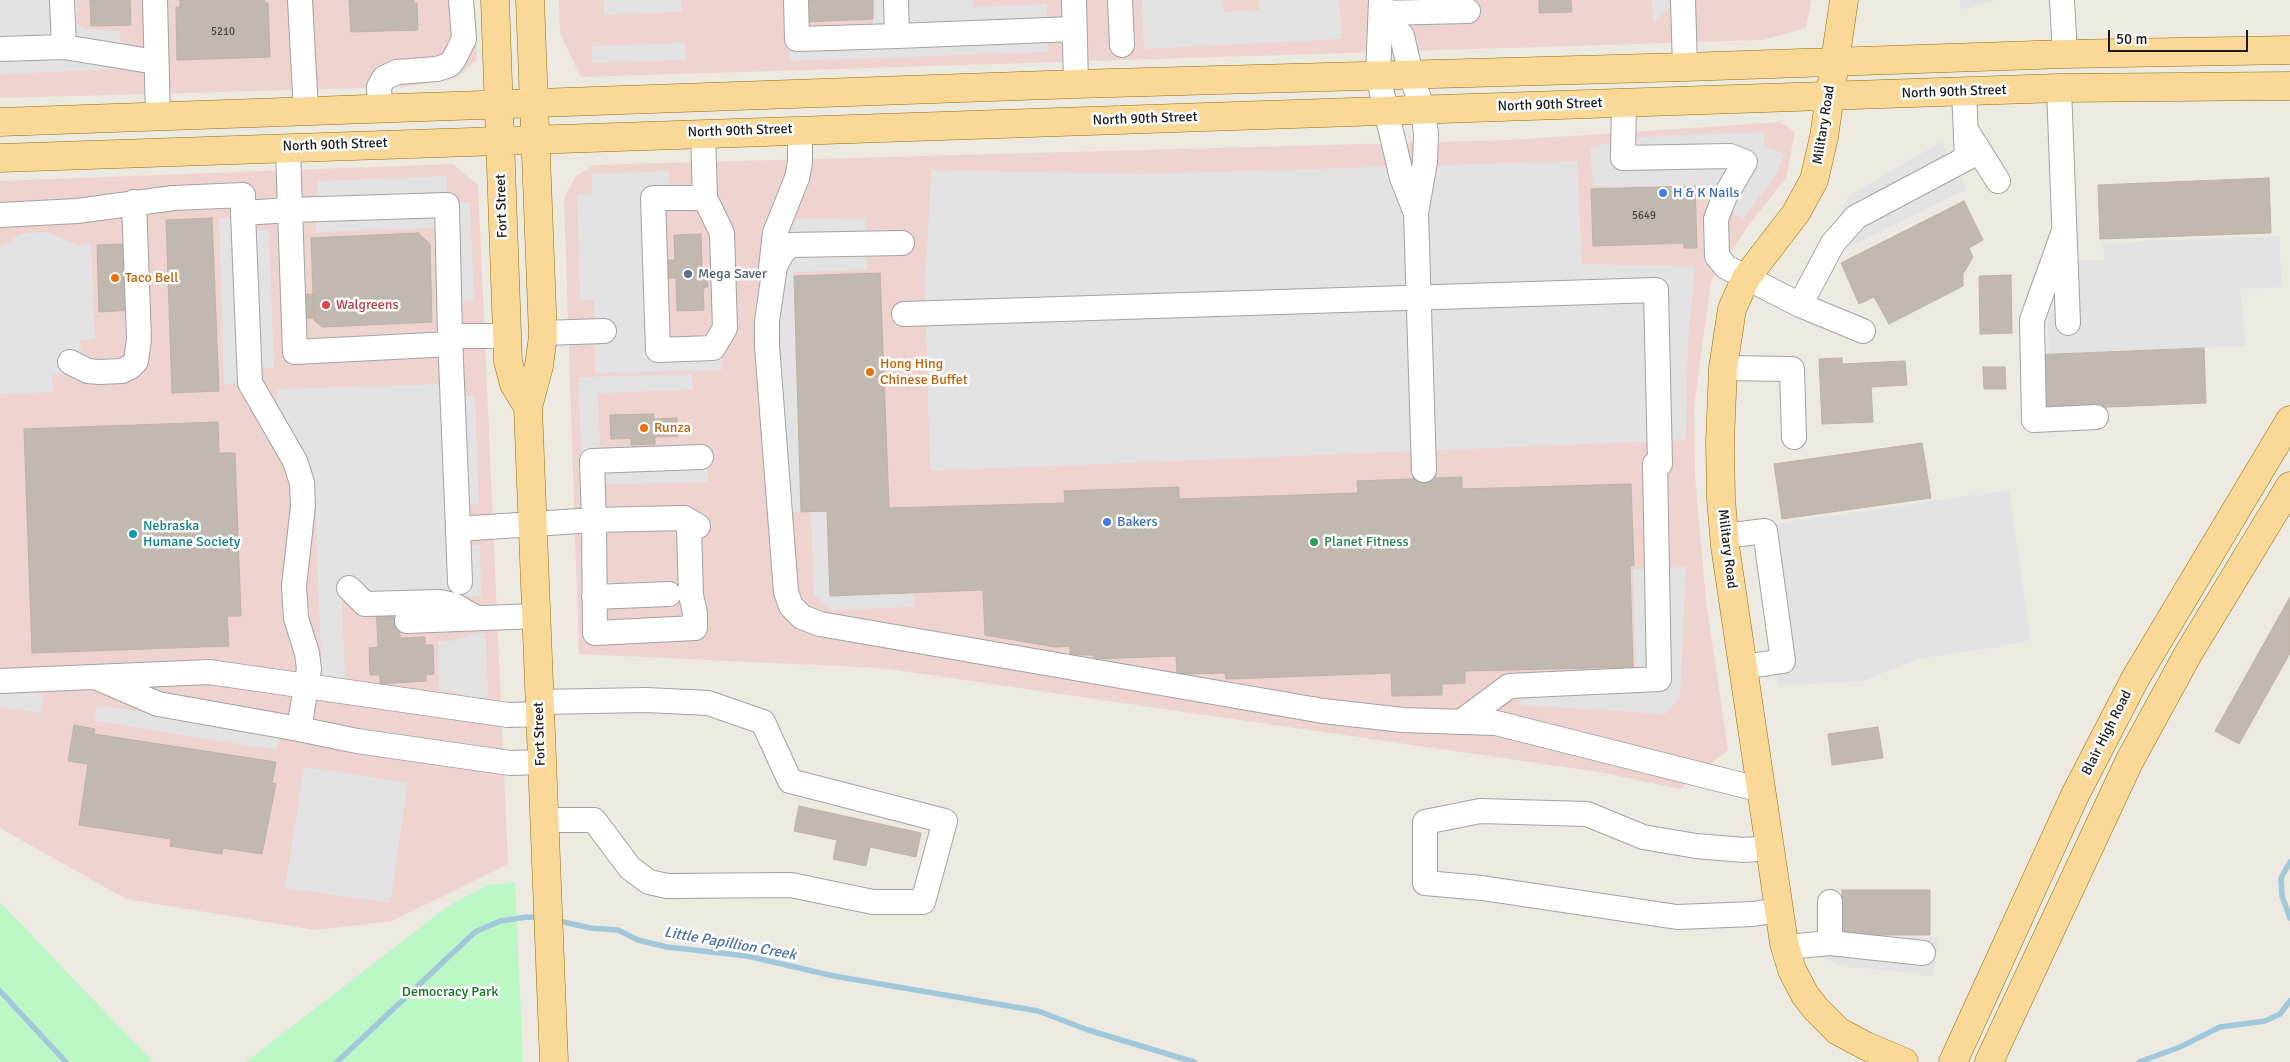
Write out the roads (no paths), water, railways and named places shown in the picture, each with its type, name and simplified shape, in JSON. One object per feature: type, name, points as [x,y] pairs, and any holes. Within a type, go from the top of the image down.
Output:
[{"type":"main road","name":"Fort Street","points":[[495,0],[508,361],[514,384],[528,407]]},
{"type":"main road","name":"Fort Street","points":[[530,0],[543,333],[539,366],[528,407],[554,1062]]},
{"type":"main road","name":"Military Road","points":[[1844,0],[1819,164],[1814,180],[1796,213],[1746,278],[1732,309],[1723,368],[1720,442],[1721,499],[1724,536],[1779,910],[1792,970],[1805,995],[1828,1022],[1851,1039],[1904,1062]]},
{"type":"main road","points":[[0,122],[1076,84],[2065,54],[2290,50]]},
{"type":"main road","points":[[945,126],[1020,105],[1067,100],[1073,94],[1076,84]]},
{"type":"main road","name":"North 90th Street","points":[[0,158],[500,139],[945,126],[2059,88],[2290,86]]},
{"type":"main road","name":"Blair High Road","points":[[1953,1062],[2075,795],[2135,679],[2290,420]]},
{"type":"main road","points":[[1989,1062],[2129,762],[2188,654],[2290,486]]},
{"type":"lane","points":[[62,0],[64,47]]},
{"type":"lane","points":[[155,0],[158,117]]},
{"type":"lane","points":[[300,0],[306,112]]},
{"type":"lane","points":[[380,109],[379,87],[384,78],[396,72],[437,69],[448,65],[454,59],[464,39],[461,0]]},
{"type":"lane","points":[[796,0],[798,39],[1074,29]]},
{"type":"lane","points":[[896,0],[897,36]]},
{"type":"lane","points":[[1074,0],[1076,84]]},
{"type":"lane","points":[[1120,0],[1122,45]]},
{"type":"lane","points":[[1682,0],[1685,67]]},
{"type":"lane","points":[[2062,0],[2065,54]]},
{"type":"lane","points":[[1382,6],[1468,11]]},
{"type":"lane","points":[[1382,6],[1402,36],[1411,75],[1423,110],[1426,134],[1425,162],[1416,213],[1424,470]]},
{"type":"lane","points":[[1382,6],[1378,76],[1402,178],[1416,213]]},
{"type":"lane","points":[[0,49],[64,47],[156,62]]},
{"type":"lane","points":[[2059,88],[2068,323]]},
{"type":"lane","points":[[1800,305],[1833,243],[1856,217],[1967,158],[1964,91]]},
{"type":"lane","points":[[1624,103],[1623,158],[1730,156],[1745,162],[1724,198],[1716,218],[1717,256],[1726,267],[1800,305],[1863,331]]},
{"type":"lane","points":[[800,130],[800,162],[797,178],[776,233],[770,289],[767,346],[786,592],[791,606],[802,617],[820,624],[1323,711],[1403,720],[1496,723],[1530,730],[1762,790]]},
{"type":"lane","points":[[1966,130],[1998,181]]},
{"type":"lane","points":[[703,133],[705,198],[722,232],[725,328],[713,348],[658,350],[653,198],[705,198]]},
{"type":"lane","points":[[288,147],[294,352],[507,336]]},
{"type":"lane","points":[[0,215],[77,211],[134,202],[243,195],[250,383],[295,461],[302,483],[303,506],[294,586],[296,618],[307,653],[309,669],[299,728]]},
{"type":"lane","points":[[70,362],[88,371],[99,372],[122,371],[130,368],[136,361],[139,339],[134,202]]},
{"type":"lane","points":[[243,212],[446,205],[460,582]]},
{"type":"lane","points":[[2064,231],[2032,320],[2034,420],[2096,417]]},
{"type":"lane","points":[[770,289],[775,266],[782,253],[790,245],[902,243]]},
{"type":"lane","points":[[904,314],[1656,290],[1660,679],[1510,686],[1462,721]]},
{"type":"lane","points":[[543,333],[604,331]]},
{"type":"lane","points":[[1723,368],[1792,368],[1794,437]]},
{"type":"lane","points":[[458,529],[532,526],[565,521],[594,520],[684,518],[689,529],[691,595],[695,613],[695,628],[594,633],[594,520],[592,461],[701,457]]},
{"type":"lane","points":[[1724,536],[1765,531],[1782,661],[1743,667]]},
{"type":"lane","points":[[349,588],[364,604],[440,602],[454,605],[476,618]]},
{"type":"lane","points":[[594,597],[669,594]]},
{"type":"lane","points":[[407,621],[536,616]]},
{"type":"lane","points":[[0,681],[210,672],[508,715],[539,708],[646,700],[708,703],[763,722],[790,781],[945,821],[924,902],[872,902],[791,885],[667,886],[649,882],[630,868],[594,820],[544,820]]},
{"type":"lane","points":[[96,677],[158,704],[299,728],[356,741],[510,763],[541,762]]},
{"type":"lane","points":[[1770,848],[1744,850],[1696,846],[1643,837],[1587,814],[1532,810],[1480,811],[1425,822],[1426,883],[1482,888],[1676,917],[1753,914],[1779,910]]},
{"type":"lane","points":[[1830,902],[1830,943]]},
{"type":"lane","points":[[1786,947],[1830,943],[1923,953]]},
{"type":"waterway","points":[[2290,862],[2281,878],[2282,896],[2290,918]]},
{"type":"waterway","name":"Little Papillion Creek","points":[[337,1062],[475,932],[500,921],[527,917],[540,918]]},
{"type":"waterway","name":"Little Papillion Creek","points":[[555,920],[590,928],[618,930],[638,940],[667,947],[747,956],[834,976],[1038,1011],[1088,1030],[1194,1062]]},
{"type":"waterway","name":"Little Papillion Creek","points":[[0,991],[66,1062]]},
{"type":"waterway","points":[[2139,1062],[2180,1047],[2220,1027],[2265,1021],[2280,1014],[2290,1001]]},
{"type":"place","name":"H & K Nails","points":[[1663,193]]},
{"type":"place","name":"Mega Saver","points":[[688,274]]},
{"type":"place","name":"Taco Bell","points":[[115,278]]},
{"type":"place","name":"Walgreens","points":[[326,305]]},
{"type":"place","name":"Hong Hing Chinese Buffet","points":[[870,372]]},
{"type":"place","name":"Runza","points":[[644,428]]},
{"type":"place","name":"Bakers","points":[[1107,522]]},
{"type":"place","name":"Nebraska Humane Society","points":[[133,534]]},
{"type":"place","name":"Planet Fitness","points":[[1314,542]]},
{"type":"park label","name":"Democracy Park","points":[[450,992]]}]
